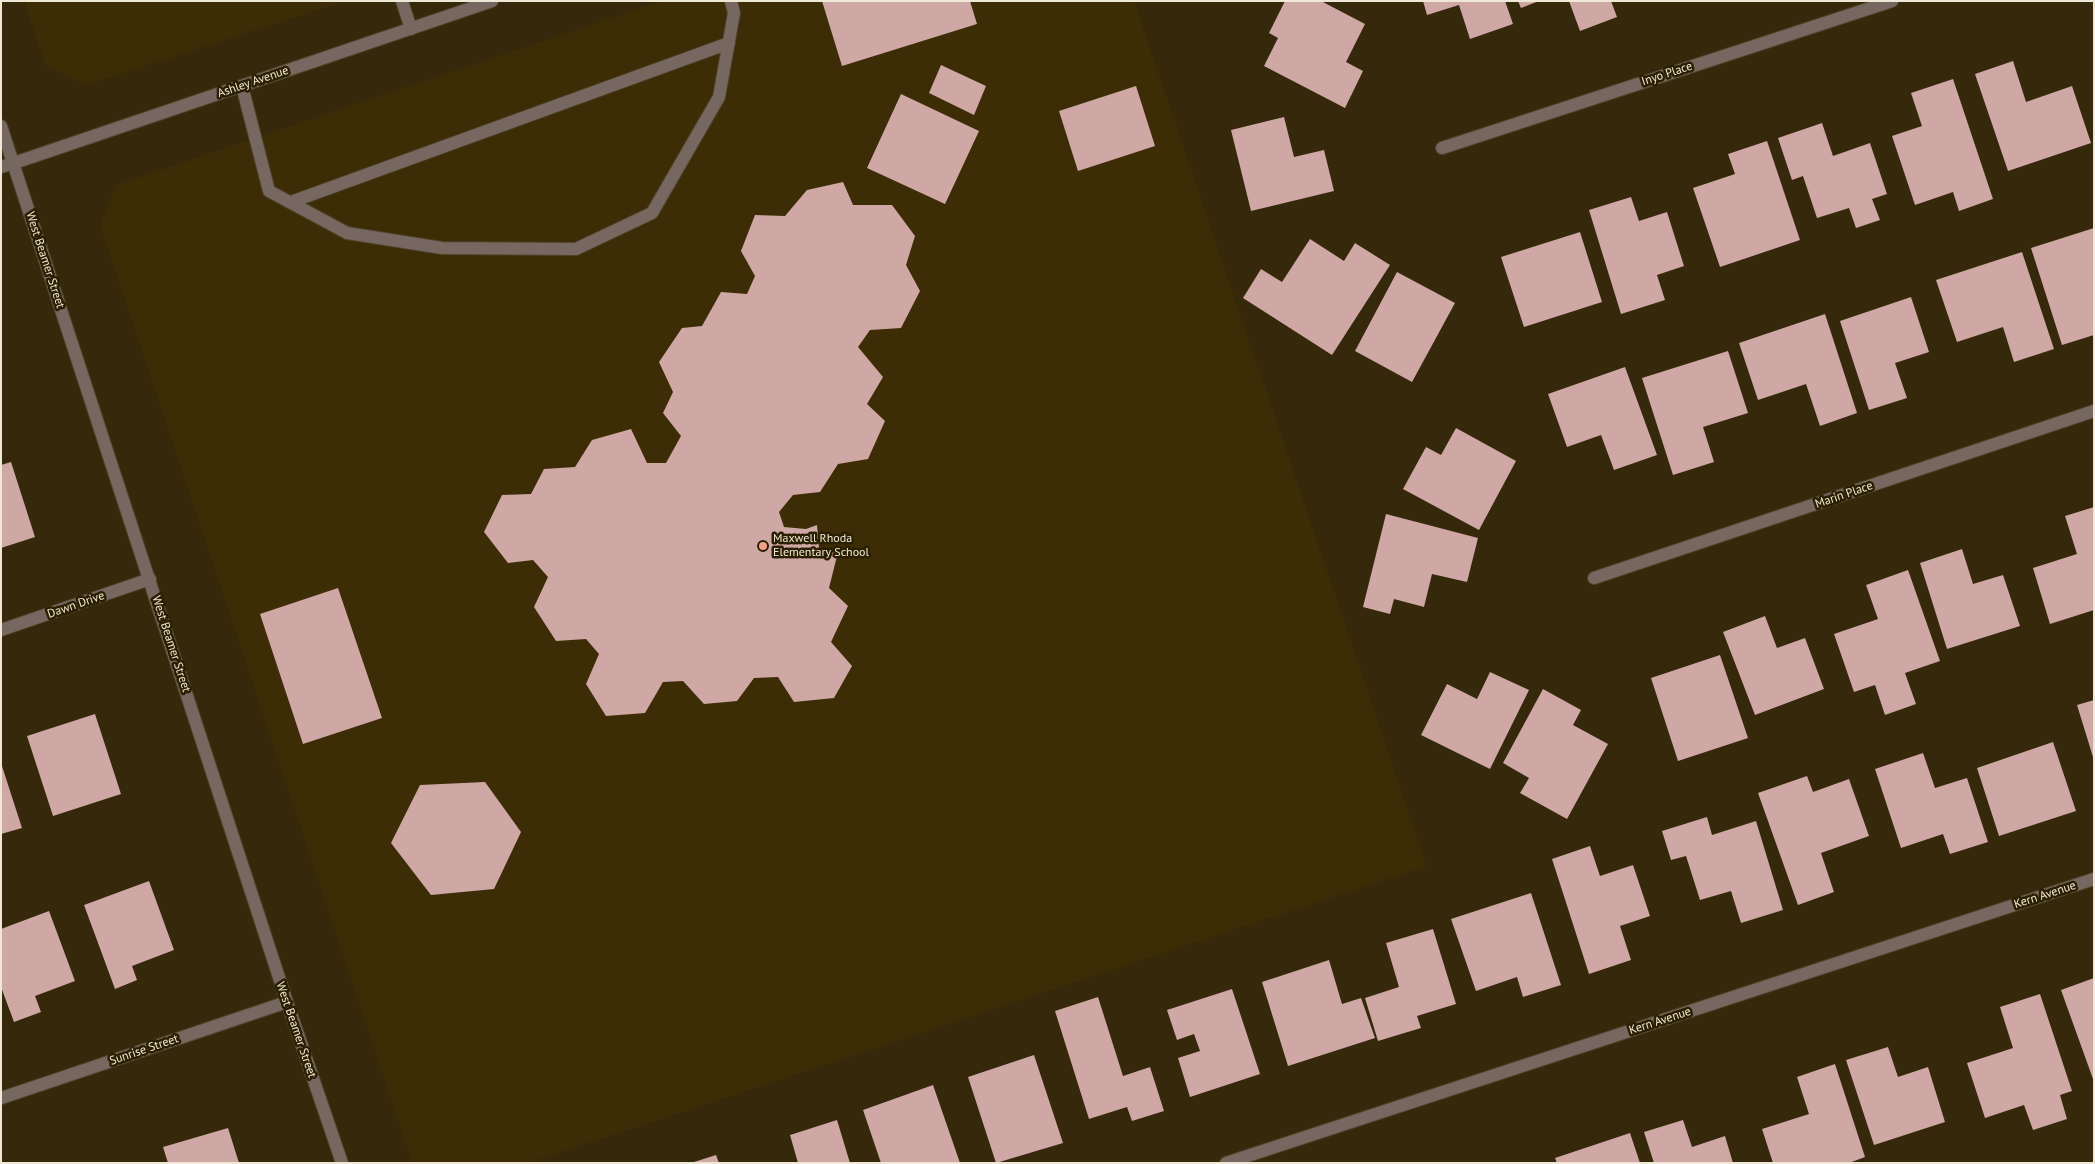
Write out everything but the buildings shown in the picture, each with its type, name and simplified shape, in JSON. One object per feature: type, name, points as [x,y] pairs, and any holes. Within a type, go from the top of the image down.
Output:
[{"type":"street","points":[[402,1],[411,29]]},
{"type":"street","name":"Ashley Avenue","points":[[1,167],[492,1]]},
{"type":"street","points":[[242,86],[269,191],[347,233],[442,248],[576,249],[652,213],[719,97],[734,13],[731,1]]},
{"type":"street","name":"Inyo Place","points":[[1442,148],[1892,1]]},
{"type":"street","points":[[291,202],[729,43]]},
{"type":"street","name":"West Beamer Street","points":[[1,126],[287,1002],[342,1163]]},
{"type":"street","name":"Marin Place","points":[[1594,578],[2094,411]]},
{"type":"street","name":"Dawn Drive","points":[[1,630],[150,579]]},
{"type":"street","name":"Kern Avenue","points":[[1226,1163],[1247,1160],[2094,879]]},
{"type":"street","name":"Sunrise Street","points":[[1,1098],[287,1002]]},
{"type":"shaded area","points":[[24,1],[345,1],[87,85],[46,66]]},
{"type":"shaded area","name":"Maxwell Rhoda Elementary School","points":[[661,1],[1134,1],[1427,866],[528,1163],[412,1163],[100,225],[116,185]]},
{"type":"place","name":"Maxwell Rhoda Elementary School","points":[[763,546]]}]
